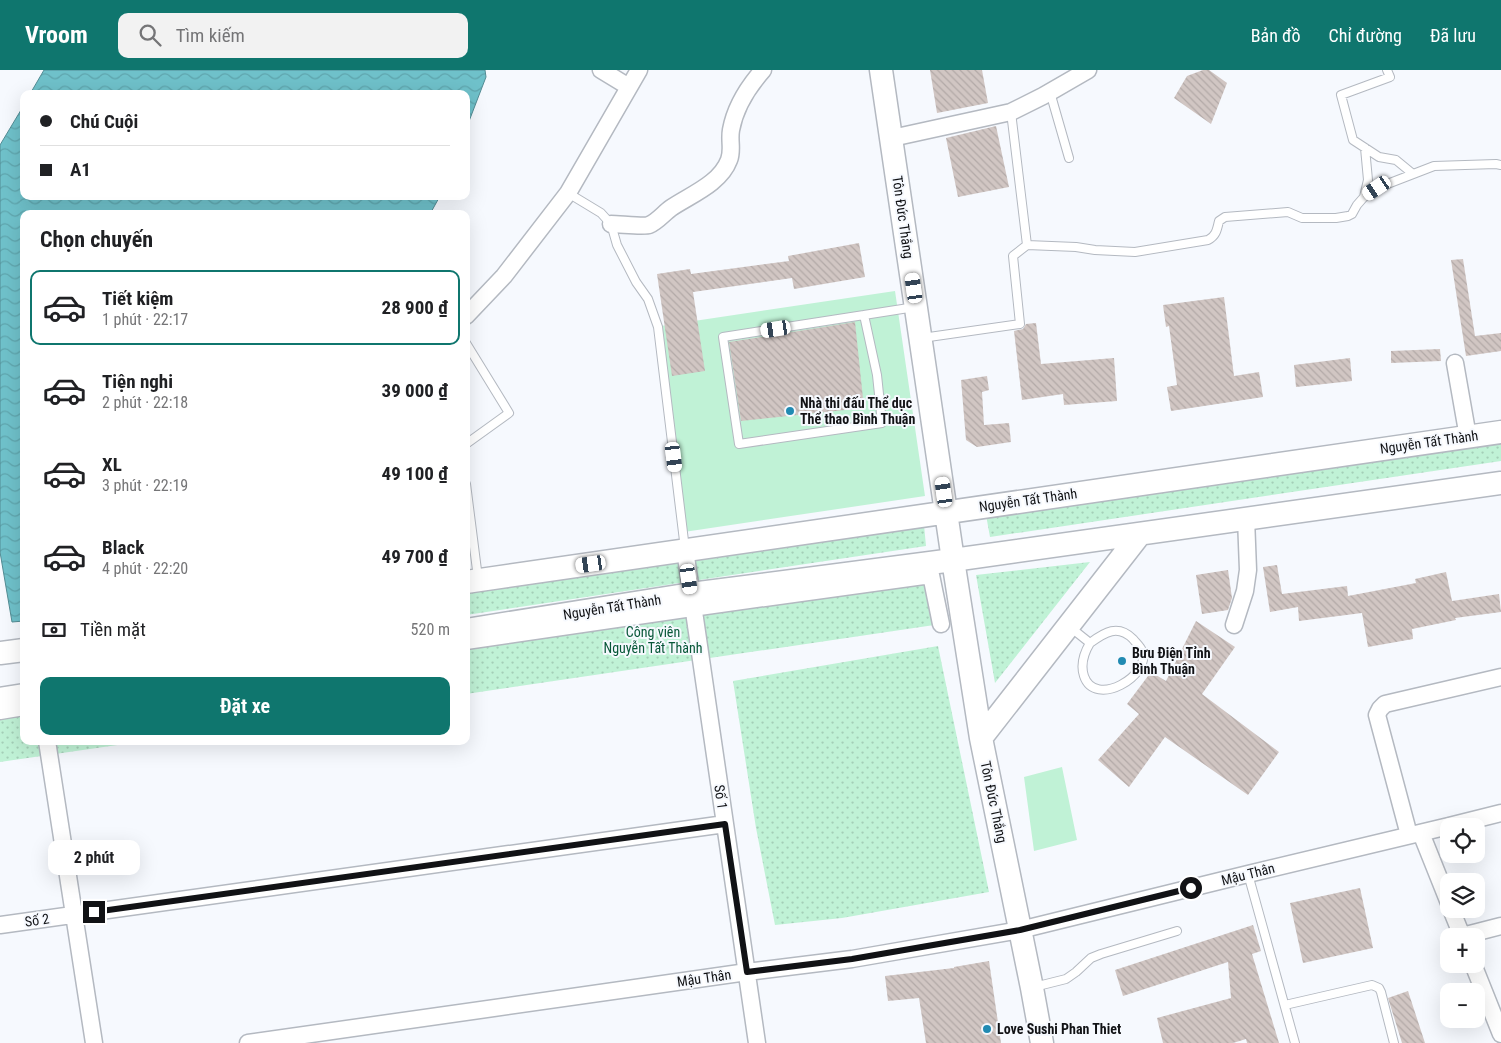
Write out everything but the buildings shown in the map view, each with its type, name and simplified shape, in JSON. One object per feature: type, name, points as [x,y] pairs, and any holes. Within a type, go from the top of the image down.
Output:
[{"type":"street","points":[[601,70],[629,87]]},
{"type":"street","points":[[470,312],[504,276],[568,193],[639,70]]},
{"type":"street","points":[[611,224],[648,225],[721,174],[732,154],[730,132],[733,122],[744,96],[763,70]]},
{"type":"street","name":"Tôn Đức Thắng","points":[[881,70],[917,307],[952,560],[981,738],[1042,1043]]},
{"type":"street","points":[[892,138],[1011,112],[1088,70]]},
{"type":"street","points":[[1455,363],[1468,437]]},
{"type":"street","name":"Nguyễn Tất Thành","points":[[472,581],[1501,432]]},
{"type":"street","name":"Nguyễn Tất Thành","points":[[470,629],[692,601],[952,560],[1501,483]]},
{"type":"street","points":[[1234,625],[1245,591],[1248,570],[1246,518]]},
{"type":"street","points":[[981,738],[1140,534]]},
{"type":"street","name":"Số 1","points":[[685,550],[757,1043]]},
{"type":"street","points":[[470,640],[692,601],[931,575],[941,624]]},
{"type":"street","points":[[0,653],[20,650]]},
{"type":"street","points":[[1440,885],[1415,834],[1377,715],[1385,704],[1501,677]]},
{"type":"street","points":[[0,699],[20,696]]},
{"type":"street","points":[[0,711],[20,708]]},
{"type":"street","points":[[48,745],[94,1043]]},
{"type":"street","name":"Mậu Thân","points":[[1481,818],[1501,813]]},
{"type":"street","name":"Số 2","points":[[0,925],[725,824]]},
{"type":"street","name":"Mậu Thân","points":[[248,1043],[747,972],[852,959],[1020,930],[1440,828]]},
{"type":"street","points":[[1485,930],[1501,926]]},
{"type":"street","points":[[1477,973],[1501,1034]]},
{"type":"lane","points":[[1387,70],[1390,77],[1341,95],[1353,140],[1379,156],[1396,160],[1413,174]]},
{"type":"lane","points":[[1050,92],[1068,158]]},
{"type":"lane","points":[[1011,112],[1026,245]]},
{"type":"lane","points":[[1364,197],[1368,180],[1365,148]]},
{"type":"lane","points":[[921,338],[1020,324],[1013,256],[1026,245],[1135,252],[1208,240],[1216,233],[1219,221],[1225,217],[1288,212],[1302,218],[1348,216],[1352,214],[1356,205],[1364,197],[1377,188],[1434,166],[1501,165]]},
{"type":"lane","points":[[568,193],[601,213],[611,224],[617,245],[636,282],[648,299],[658,326],[685,550]]},
{"type":"lane","points":[[864,315],[877,375],[882,423],[739,444],[723,337],[864,315],[917,307]]},
{"type":"lane","points":[[470,350],[509,413],[470,441]]},
{"type":"lane","points":[[470,549],[472,581]]},
{"type":"lane","points":[[1068,626],[1090,643]]},
{"type":"lane","points":[[1119,630],[1126,633],[1142,650],[1144,657],[1142,666],[1126,682],[1111,689],[1096,689],[1088,684],[1084,678],[1082,668],[1085,652],[1090,643],[1108,632],[1119,630]]},
{"type":"lane","points":[[1248,874],[1295,1043]]},
{"type":"lane","points":[[1032,988],[1066,979],[1091,958],[1100,954],[1177,931]]},
{"type":"lane","points":[[1285,1005],[1372,985],[1379,988],[1381,992],[1394,1043]]},
{"type":"green space","name":"Nhà thi đấu Thể dục Thể thao Bình Thuận","points":[[895,291],[925,496],[684,532],[654,327]]},
{"type":"green space","points":[[1501,438],[1501,461],[990,537],[986,515]]},
{"type":"green space","points":[[924,525],[926,546],[470,614],[470,589]]},
{"type":"green space","points":[[1090,562],[995,683],[976,575]]},
{"type":"green space","name":"Công viên Nguyễn Tất Thành","points":[[931,575],[941,624],[470,693],[470,640]]},
{"type":"green space","points":[[938,646],[989,892],[842,918],[775,925],[756,828],[733,681]]},
{"type":"green space","points":[[20,708],[20,745],[117,745],[0,762],[0,711]]},
{"type":"green space","points":[[1062,767],[1077,840],[1034,851],[1024,777]]},
{"type":"water","points":[[44,70],[485,70],[486,77],[470,119],[470,90],[32,90]]},
{"type":"water","points":[[20,112],[20,200],[438,200],[432,210],[20,210],[20,621],[12,622],[0,552],[0,145]]},
{"type":"place","name":"Nhà thi đấu Thể dục Thể thao Bình Thuận","points":[[790,411]]},
{"type":"place","name":"Bưu Điện Tỉnh Bình Thuận","points":[[1122,661]]},
{"type":"place","name":"Love Sushi Phan Thiet","points":[[987,1029]]},
{"type":"route","points":[[94,912],[725,824],[747,972],[852,959],[1020,930],[1191,888]]}]
